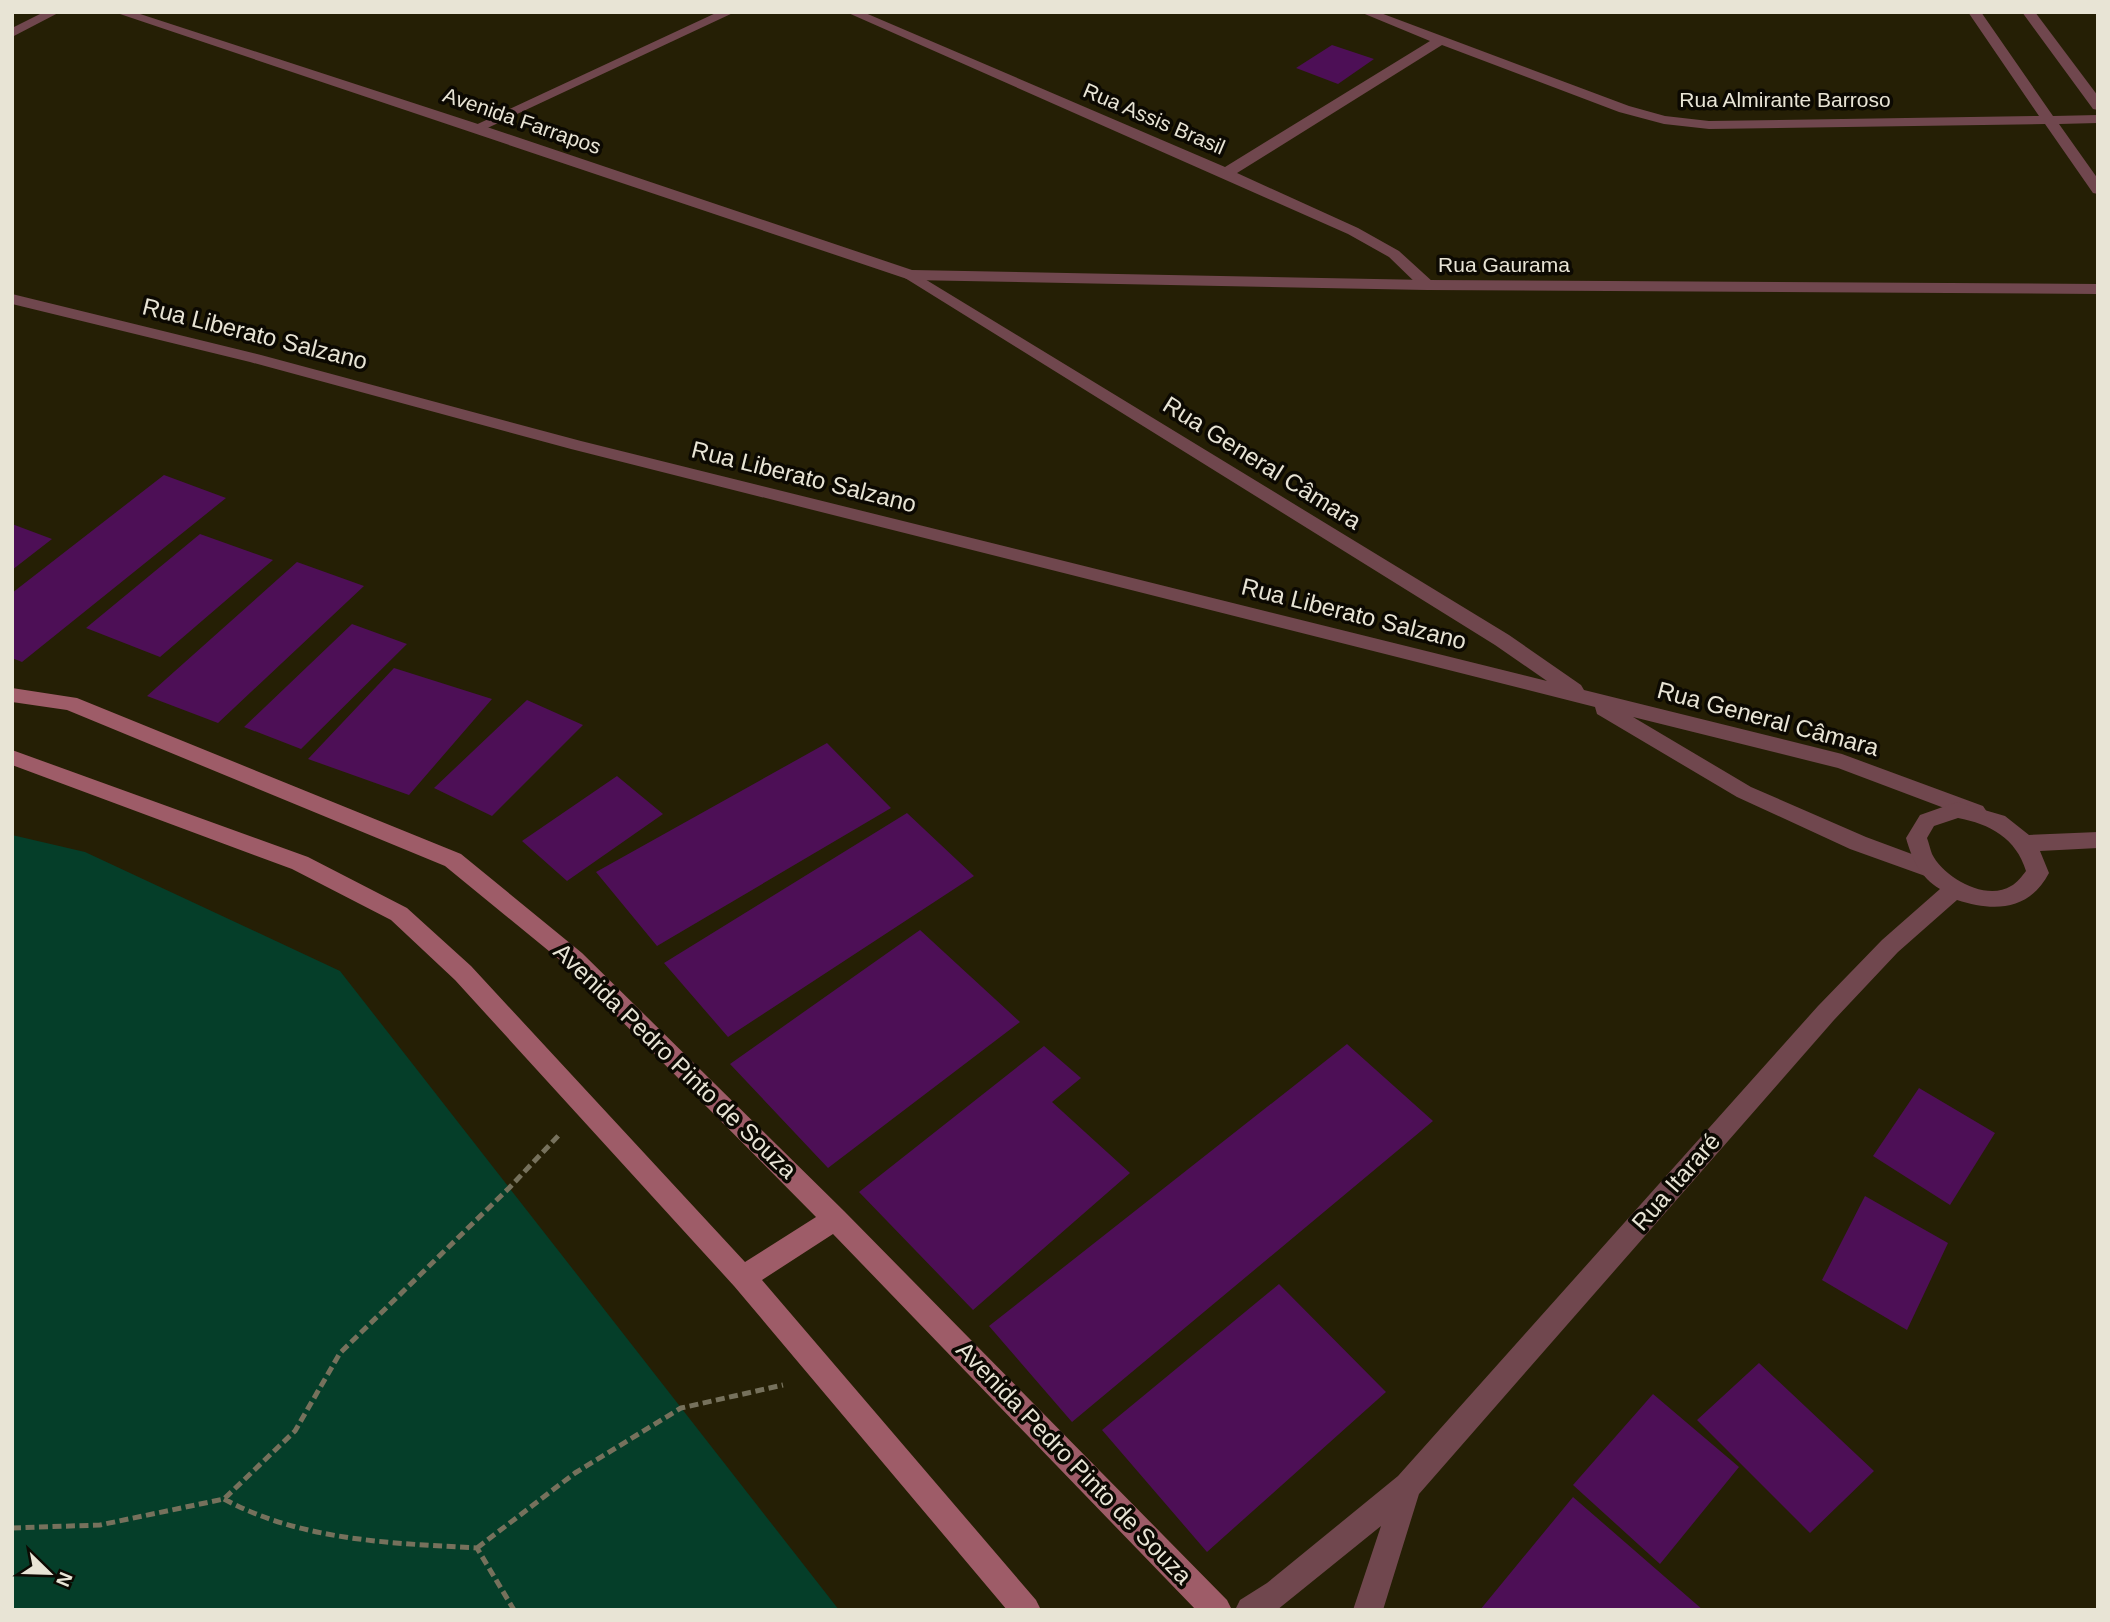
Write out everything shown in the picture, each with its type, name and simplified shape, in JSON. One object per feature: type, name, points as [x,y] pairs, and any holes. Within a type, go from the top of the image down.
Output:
[{"type":"main road","name":"Avenida Pedro Pinto de Souza","points":[[12,695],[70,703],[453,860],[574,959],[835,1219],[1217,1610]]},
{"type":"main road","points":[[12,757],[300,863],[399,914],[463,973],[743,1278],[1026,1610]]},
{"type":"main road","points":[[743,1278],[835,1219]]},
{"type":"street","points":[[12,33],[54,12]]},
{"type":"street","name":"Avenida Farrapos","points":[[120,12],[476,128],[910,275]]},
{"type":"street","points":[[476,128],[729,12]]},
{"type":"street","name":"Rua Assis Brasil","points":[[852,12],[1226,173],[1353,231],[1394,254],[1427,285]]},
{"type":"street","name":"Rua Almirante Barroso","points":[[1366,12],[1624,109],[1664,120],[1709,125],[2098,119]]},
{"type":"street","points":[[1974,12],[2098,190]]},
{"type":"street","points":[[2028,12],[2098,106]]},
{"type":"street","points":[[1226,173],[1439,41]]},
{"type":"street","name":"Rua Gaurama","points":[[910,275],[1427,285],[2098,289]]},
{"type":"street","name":"Rua General Câmara","points":[[910,275],[1502,640],[1585,697],[1744,792],[1858,844],[1928,869]]},
{"type":"street","name":"Rua Liberato Salzano","points":[[12,299],[255,358],[577,445],[1585,697]]},
{"type":"street","name":"Rua General Câmara","points":[[1585,697],[1842,762],[1976,812]]},
{"type":"street","points":[[1957,810],[1995,818],[2027,843],[2038,873],[2032,885],[2021,894],[1988,899],[1955,889],[1928,869],[1918,854],[1915,841],[1918,828],[1927,818],[1940,812],[1957,810]]},
{"type":"street","points":[[2027,843],[2098,840]]},
{"type":"street","name":"Rua Itararé","points":[[1250,1610],[1277,1593],[1408,1486],[1826,1013],[1889,946],[1955,889]]},
{"type":"street","name":"Rua Itararé","points":[[1368,1610],[1408,1486]]},
{"type":"path","points":[[12,1528],[100,1525],[224,1499],[295,1431],[340,1353],[509,1188],[586,1106]]},
{"type":"path","points":[[224,1499],[249,1516],[348,1539],[477,1548],[575,1473],[681,1408],[825,1375]]},
{"type":"path","points":[[477,1548],[514,1610]]},
{"type":"green space","points":[[12,835],[85,852],[340,971],[839,1610],[12,1610]]},
{"type":"building","points":[[1332,45],[1374,59],[1338,84],[1296,68]]},
{"type":"building","points":[[164,475],[226,498],[22,662],[12,658],[12,593]]},
{"type":"building","points":[[12,524],[52,539],[12,570]]},
{"type":"building","points":[[200,534],[273,560],[160,657],[86,628]]},
{"type":"building","points":[[297,562],[364,586],[218,723],[147,696]]},
{"type":"building","points":[[352,624],[407,644],[301,749],[244,727]]},
{"type":"building","points":[[394,668],[492,699],[409,795],[308,759]]},
{"type":"building","points":[[527,700],[583,725],[492,816],[434,788]]},
{"type":"building","points":[[827,743],[891,808],[657,946],[596,872]]},
{"type":"building","points":[[617,776],[663,814],[567,881],[522,841]]},
{"type":"building","points":[[907,813],[974,876],[728,1037],[664,963]]},
{"type":"building","points":[[920,930],[1020,1022],[828,1168],[730,1064]]},
{"type":"building","points":[[1347,1044],[1433,1121],[1072,1422],[989,1326]]},
{"type":"building","points":[[1044,1046],[1081,1078],[1052,1102],[1130,1173],[973,1310],[859,1192]]},
{"type":"building","points":[[1919,1088],[1995,1133],[1950,1205],[1873,1156]]},
{"type":"building","points":[[1865,1196],[1948,1243],[1907,1330],[1822,1280]]},
{"type":"building","points":[[1279,1284],[1386,1392],[1207,1552],[1102,1430]]},
{"type":"building","points":[[1759,1363],[1874,1471],[1810,1533],[1697,1420]]},
{"type":"building","points":[[1653,1394],[1739,1467],[1660,1564],[1573,1485]]},
{"type":"building","points":[[1573,1497],[1703,1610],[1480,1610]]}]
